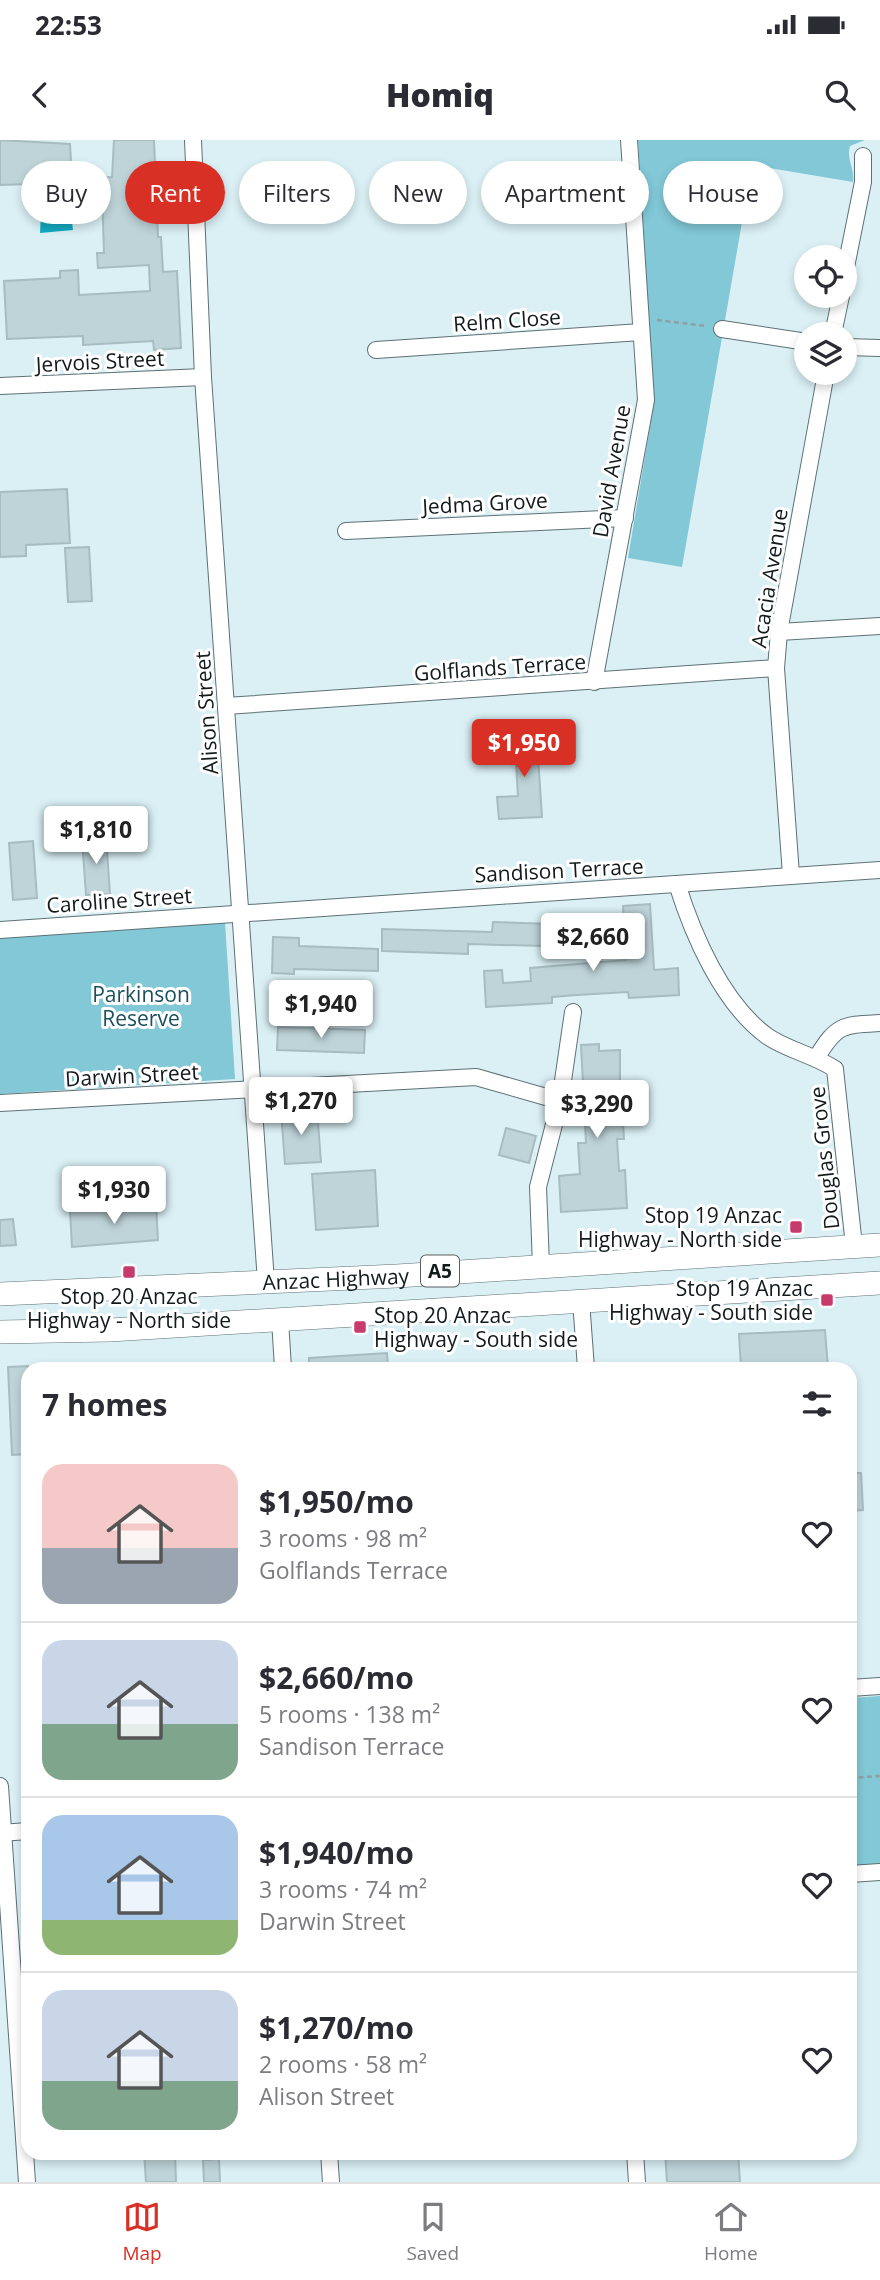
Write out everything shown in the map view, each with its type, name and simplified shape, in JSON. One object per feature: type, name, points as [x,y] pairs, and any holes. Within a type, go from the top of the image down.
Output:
[{"type":"highway","name":"Anzac Highway","points":[[0,1294],[81,1293],[397,1276],[880,1245]]},
{"type":"highway","points":[[445,1271],[440,1277],[440,1287],[442,1301],[450,1309]]},
{"type":"highway","points":[[397,1276],[417,1286],[420,1292],[417,1311]]},
{"type":"highway","name":"Anzac Highway","points":[[0,1332],[147,1328],[880,1283]]},
{"type":"highway","points":[[136,1290],[130,1296],[132,1308],[137,1320],[147,1328]]},
{"type":"highway","points":[[81,1293],[97,1297],[107,1304],[114,1320],[110,1330]]},
{"type":"street","name":"Alison Street","points":[[192,140],[202,377],[266,1282]]},
{"type":"street","name":"David Avenue","points":[[594,682],[646,400],[629,140]]},
{"type":"street","points":[[850,245],[863,182],[863,156]]},
{"type":"street","name":"Relm Close","points":[[376,350],[640,325]]},
{"type":"street","points":[[722,328],[794,340]]},
{"type":"street","points":[[857,347],[880,348]]},
{"type":"street","name":"Jervois Street","points":[[0,386],[202,377]]},
{"type":"street","name":"Acacia Avenue","points":[[791,875],[776,668],[779,632],[824,385]]},
{"type":"street","name":"Jedma Grove","points":[[346,531],[625,518]]},
{"type":"street","points":[[779,632],[880,626]]},
{"type":"street","name":"Golflands Terrace","points":[[226,706],[776,668]]},
{"type":"street","name":"Sandison Terrace","points":[[240,911],[880,870]]},
{"type":"street","name":"Douglas Grove","points":[[677,884],[690,925],[728,995],[767,1036],[817,1057],[835,1069],[839,1086],[854,1246]]},
{"type":"street","name":"Caroline Street","points":[[0,930],[240,911]]},
{"type":"street","points":[[541,1266],[538,1187],[560,1101],[573,1012]]},
{"type":"street","points":[[817,1057],[832,1032],[853,1024],[880,1023]]},
{"type":"street","name":"Darwin Street","points":[[0,1103],[476,1077],[560,1101]]},
{"type":"street","points":[[581,1301],[586,1362]]},
{"type":"street","points":[[280,1320],[283,1362]]},
{"type":"street","points":[[857,1688],[880,1686]]},
{"type":"street","points":[[0,1786],[1,1833],[21,2101]]},
{"type":"street","points":[[1,1833],[21,1832]]},
{"type":"street","points":[[857,1874],[880,1872]]},
{"type":"street","points":[[25,2160],[27,2182]]},
{"type":"street","points":[[330,2160],[331,2182]]},
{"type":"street","points":[[636,2160],[637,2182]]},
{"type":"path","points":[[640,325],[722,328]]},
{"type":"path","points":[[857,1778],[880,1776]]},
{"type":"green space","points":[[638,140],[865,140],[850,146],[853,182],[783,170],[783,161],[663,161],[663,224],[742,224],[682,567],[628,558],[654,403],[643,224],[649,224],[649,161],[639,161]]},
{"type":"green space","name":"Parkinson Reserve","points":[[225,922],[235,1079],[0,1094],[0,936]]},
{"type":"green space","points":[[880,1696],[880,1864],[857,1866],[857,1698]]},
{"type":"shaded area","points":[[40,224],[72,224],[73,230],[40,233]]},
{"type":"building","points":[[0,140],[70,144],[71,161],[21,161],[21,184],[0,185]]},
{"type":"building","points":[[114,140],[154,140],[155,161],[125,161],[125,224],[157,224],[163,272],[177,271],[181,348],[154,350],[153,341],[83,345],[83,336],[7,339],[4,281],[60,278],[60,271],[78,270],[79,295],[150,291],[149,265],[98,268],[97,253],[104,253],[103,224],[111,224]]},
{"type":"building","points":[[67,489],[70,543],[26,545],[26,556],[0,557],[0,492]]},
{"type":"building","points":[[89,547],[92,601],[68,602],[65,548]]},
{"type":"building","points":[[536,726],[542,817],[499,819],[497,797],[518,796],[514,728]]},
{"type":"building","points":[[106,837],[110,894],[86,895],[82,839]]},
{"type":"building","points":[[33,841],[37,898],[13,900],[9,843]]},
{"type":"building","points":[[650,904],[654,970],[678,968],[679,995],[629,998],[628,992],[577,995],[552,997],[552,1003],[486,1007],[484,971],[502,970],[503,983],[531,981],[530,968],[626,960],[623,906]]},
{"type":"building","points":[[493,922],[579,925],[578,947],[468,944],[468,954],[382,951],[382,929],[492,932]]},
{"type":"building","points":[[273,937],[299,938],[299,946],[378,949],[378,971],[294,969],[294,974],[272,973]]},
{"type":"building","points":[[278,1027],[365,1030],[364,1053],[277,1050]]},
{"type":"building","points":[[599,1044],[599,1051],[620,1050],[620,1091],[606,1092],[607,1121],[623,1120],[624,1139],[617,1139],[619,1171],[625,1170],[627,1208],[561,1212],[559,1176],[580,1174],[578,1143],[586,1143],[581,1045]]},
{"type":"building","points":[[317,1109],[321,1162],[285,1164],[281,1112]]},
{"type":"building","points":[[506,1128],[536,1136],[529,1163],[499,1155]]},
{"type":"building","points":[[375,1170],[378,1226],[316,1230],[312,1174]]},
{"type":"building","points":[[156,1204],[158,1240],[72,1247],[70,1211]]},
{"type":"building","points":[[13,1219],[16,1245],[0,1246],[0,1220]]},
{"type":"building","points":[[825,1330],[828,1362],[741,1362],[739,1334]]},
{"type":"building","points":[[387,1353],[388,1362],[309,1362],[309,1358]]},
{"type":"building","points":[[21,1366],[21,1454],[12,1455],[8,1367]]},
{"type":"building","points":[[857,1473],[861,1473],[863,1510],[857,1510]]},
{"type":"building","points":[[145,2160],[175,2160],[176,2182],[146,2182]]},
{"type":"building","points":[[203,2160],[219,2160],[220,2182],[204,2182]]},
{"type":"building","points":[[666,2160],[739,2160],[740,2182],[667,2182]]},
{"type":"place","name":"Stop 19 Anzac Highway - North side","points":[[796,1227]]},
{"type":"place","name":"Stop 20 Anzac Highway - North side","points":[[129,1272]]},
{"type":"place","name":"Stop 19 Anzac Highway - South side","points":[[827,1300]]},
{"type":"place","name":"Stop 20 Anzac Highway - South side","points":[[360,1327]]}]
